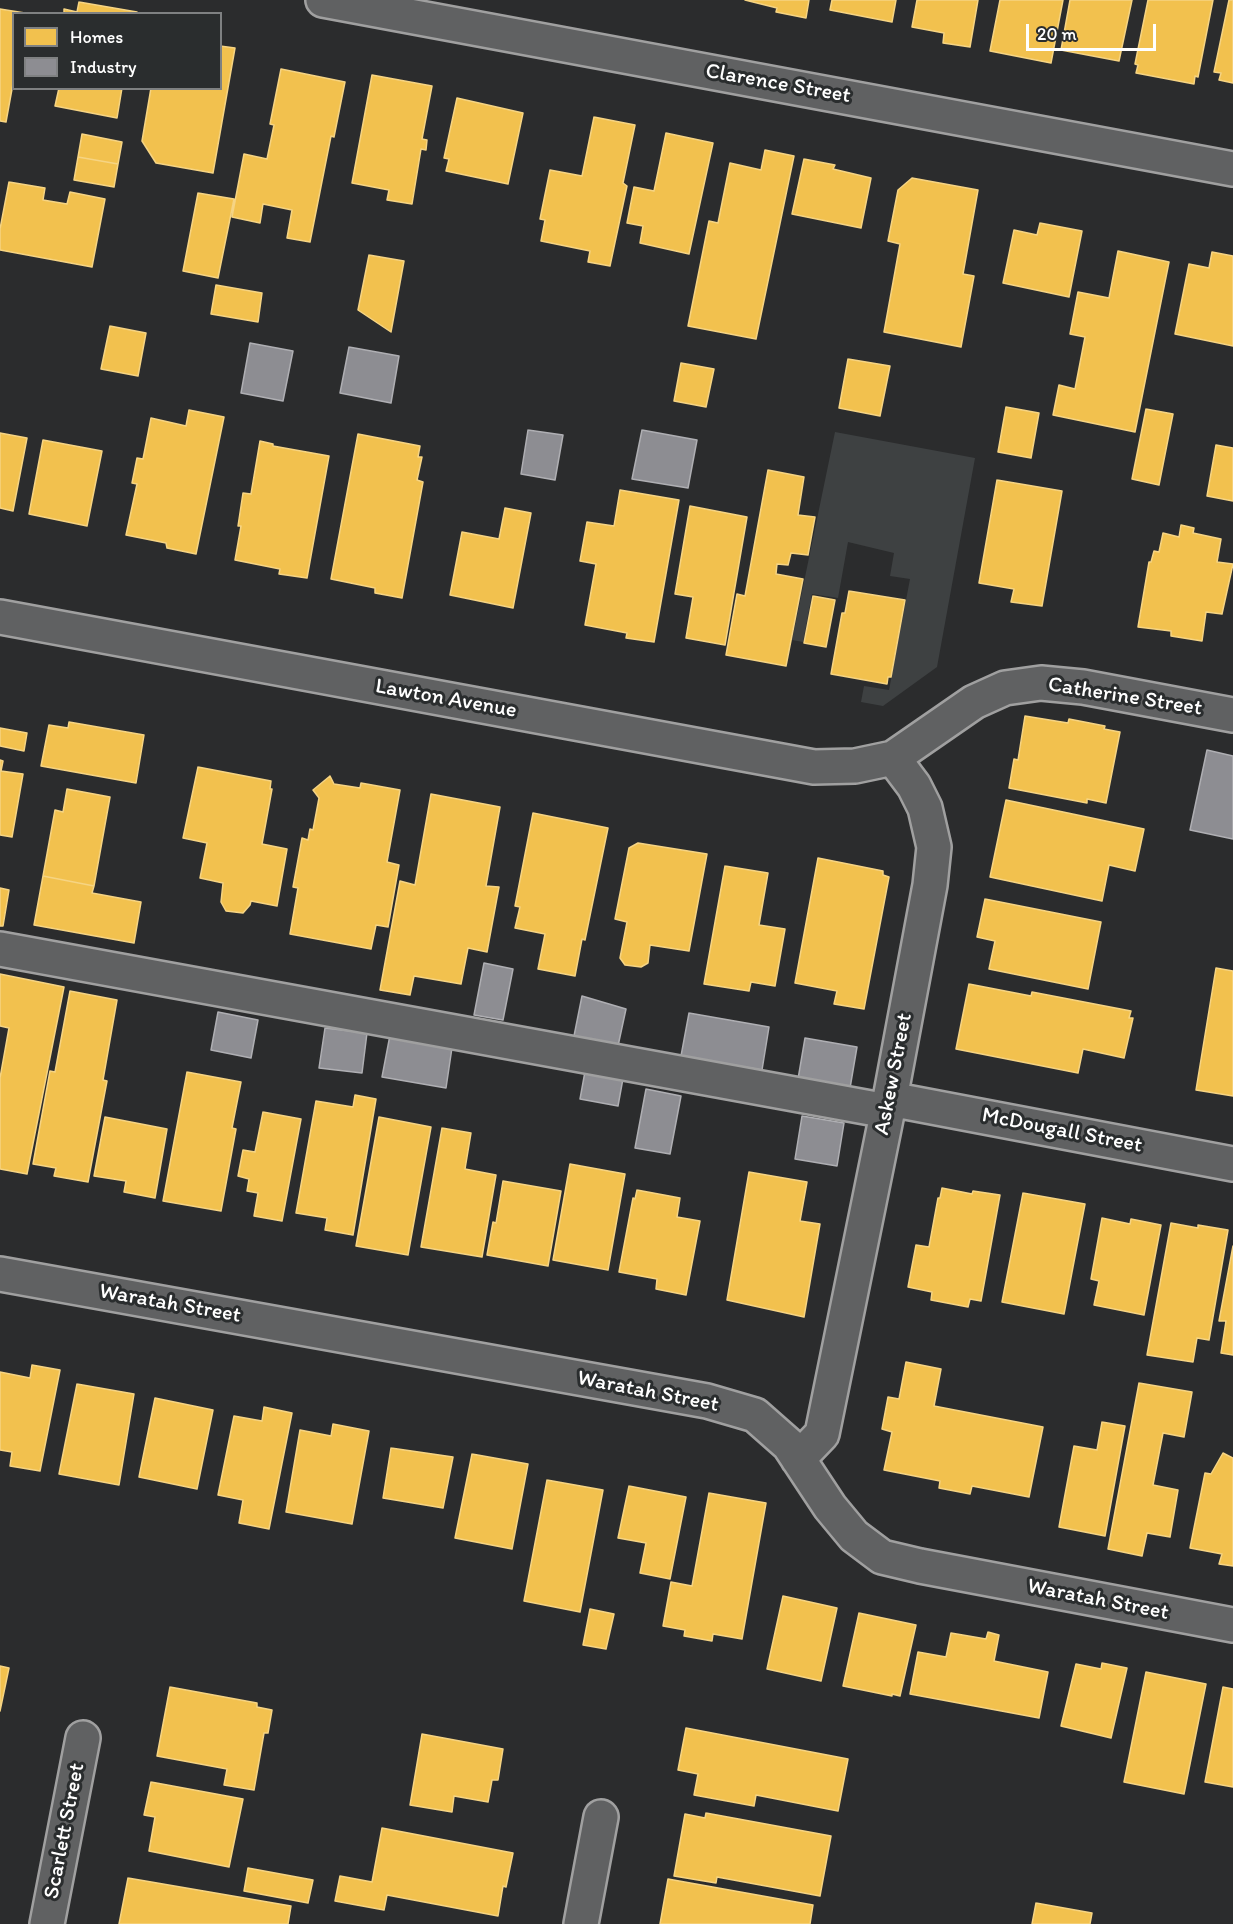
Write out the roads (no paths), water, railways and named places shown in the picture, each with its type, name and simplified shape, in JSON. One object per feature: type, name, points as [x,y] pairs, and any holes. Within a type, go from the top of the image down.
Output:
[{"type":"street","name":"Clarence Street","points":[[324,0],[1233,169]]},
{"type":"street","name":"Lawton Avenue","points":[[0,617],[814,767],[855,766],[893,758]]},
{"type":"street","name":"Catherine Street","points":[[893,758],[974,702],[1005,688],[1041,683],[1083,687],[1233,715]]},
{"type":"street","name":"Askew Street","points":[[798,1459],[822,1434],[889,1105],[930,885],[934,847],[925,808],[914,786],[893,758]]},
{"type":"street","name":"McDougall Street","points":[[0,949],[1233,1164]]},
{"type":"street","name":"Waratah Street","points":[[0,1274],[707,1401],[755,1414],[789,1444],[830,1507],[854,1536],[882,1557],[1233,1625]]},
{"type":"street","name":"Scarlett Street","points":[[47,1924],[83,1738]]},
{"type":"street","points":[[581,1924],[601,1817]]}]
